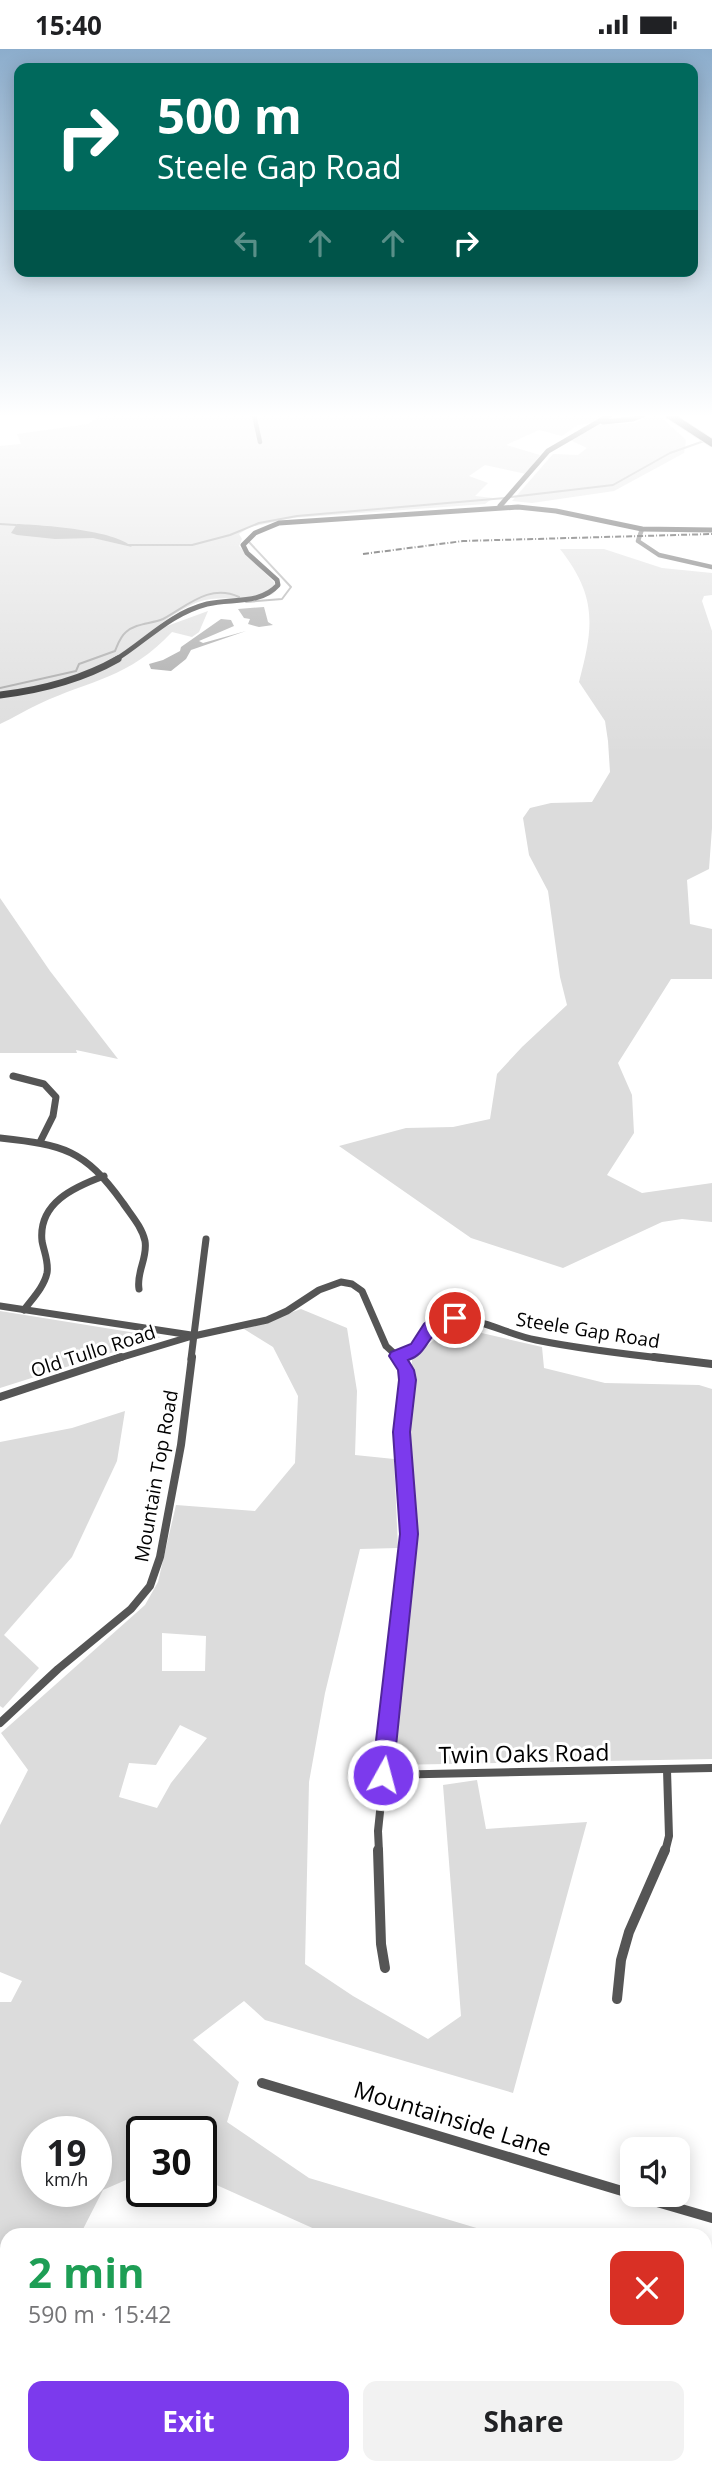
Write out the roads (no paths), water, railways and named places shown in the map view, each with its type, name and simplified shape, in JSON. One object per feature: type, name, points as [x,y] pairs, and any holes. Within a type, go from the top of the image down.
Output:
[{"type":"street","points":[[0,695],[30,691],[91,673],[117,659],[158,628],[197,607],[249,599],[272,592],[278,582],[243,545],[246,540],[267,528]]},
{"type":"street","points":[[638,528],[712,530]]},
{"type":"street","points":[[642,529],[638,541],[652,552],[712,567]]},
{"type":"street","points":[[13,1076],[49,1087],[57,1099],[57,1113],[40,1142]]},
{"type":"street","points":[[0,1138],[61,1146],[80,1155],[104,1176],[141,1229],[145,1240],[139,1289]]},
{"type":"street","points":[[24,1310],[46,1277],[46,1255],[41,1235],[46,1216],[67,1192],[104,1176]]},
{"type":"street","name":"Mountain Top Road","points":[[0,1723],[58,1669],[131,1609],[150,1586],[160,1557],[181,1445],[206,1239]]},
{"type":"street","points":[[0,1306],[195,1336],[281,1315],[321,1289],[349,1283],[362,1291],[386,1346],[406,1370],[407,1380],[401,1432],[409,1534],[383,1775],[377,1863],[381,1944],[385,1968]]},
{"type":"street","name":"Steele Gap Road","points":[[397,1356],[409,1354],[417,1348],[429,1328],[436,1323],[455,1318],[539,1341],[712,1364]]},
{"type":"street","name":"Old Tullo Road","points":[[0,1397],[195,1336]]},
{"type":"street","name":"Twin Oaks Road","points":[[383,1775],[712,1768]]},
{"type":"street","points":[[617,1999],[621,1961],[629,1932],[664,1854],[668,1836],[667,1770]]},
{"type":"street","name":"Mountainside Lane","points":[[262,2083],[620,2190]]},
{"type":"street","name":"Mountainside Lane","points":[[675,2207],[712,2218]]},
{"type":"waterway","points":[[128,545],[192,545],[247,528]]},
{"type":"waterway","points":[[246,602],[282,599],[291,587],[249,542]]},
{"type":"waterway","points":[[0,688],[76,671],[79,664],[115,651],[122,636],[130,629],[163,619],[209,594],[228,593],[239,597]]},
{"type":"railway","points":[[363,554],[463,541],[712,534]]}]
